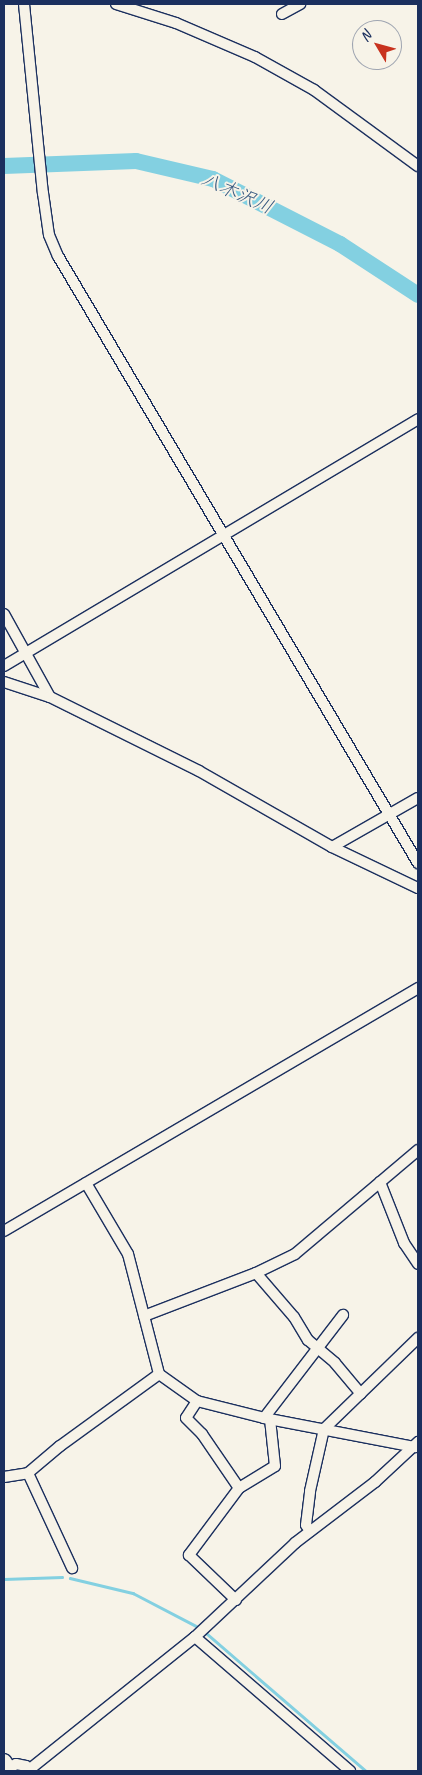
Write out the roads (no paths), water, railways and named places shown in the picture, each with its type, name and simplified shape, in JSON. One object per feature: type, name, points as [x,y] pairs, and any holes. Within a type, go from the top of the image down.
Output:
[{"type":"street","points":[[24,4],[43,193],[49,235],[58,256],[225,534],[418,863]]},
{"type":"street","points":[[116,4],[207,35],[255,57],[314,90],[418,166]]},
{"type":"street","points":[[282,14],[300,4]]},
{"type":"street","points":[[4,666],[418,419]]},
{"type":"street","points":[[4,614],[50,696]]},
{"type":"street","points":[[4,682],[50,696],[199,771],[332,846],[418,888]]},
{"type":"street","points":[[332,846],[418,798]]},
{"type":"street","points":[[4,1231],[418,988]]},
{"type":"street","points":[[144,1316],[256,1273],[295,1254],[418,1150]]},
{"type":"street","points":[[380,1182],[404,1243],[418,1264]]},
{"type":"street","points":[[86,1183],[128,1254],[159,1374],[197,1401],[267,1419],[416,1445]]},
{"type":"street","points":[[256,1273],[294,1317],[308,1340],[335,1363],[361,1394]]},
{"type":"street","points":[[236,1600],[189,1555],[240,1488],[275,1466],[267,1419],[343,1315]]},
{"type":"street","points":[[310,1531],[306,1525],[310,1490],[324,1429],[418,1338]]},
{"type":"street","points":[[4,1477],[28,1473],[60,1446],[159,1374]]},
{"type":"street","points":[[197,1401],[186,1418],[202,1434],[240,1488]]},
{"type":"street","points":[[6,1766],[21,1764],[30,1770],[195,1637],[310,1531],[374,1482],[416,1445]]},
{"type":"street","points":[[28,1473],[72,1568]]},
{"type":"street","points":[[195,1637],[350,1771]]},
{"type":"waterway","name":"八木沢川","points":[[4,166],[136,161],[213,179],[340,244],[418,295]]},
{"type":"waterway","points":[[4,1579],[62,1577]]},
{"type":"waterway","points":[[70,1578],[133,1593],[200,1628]]},
{"type":"waterway","points":[[205,1632],[366,1771]]}]
